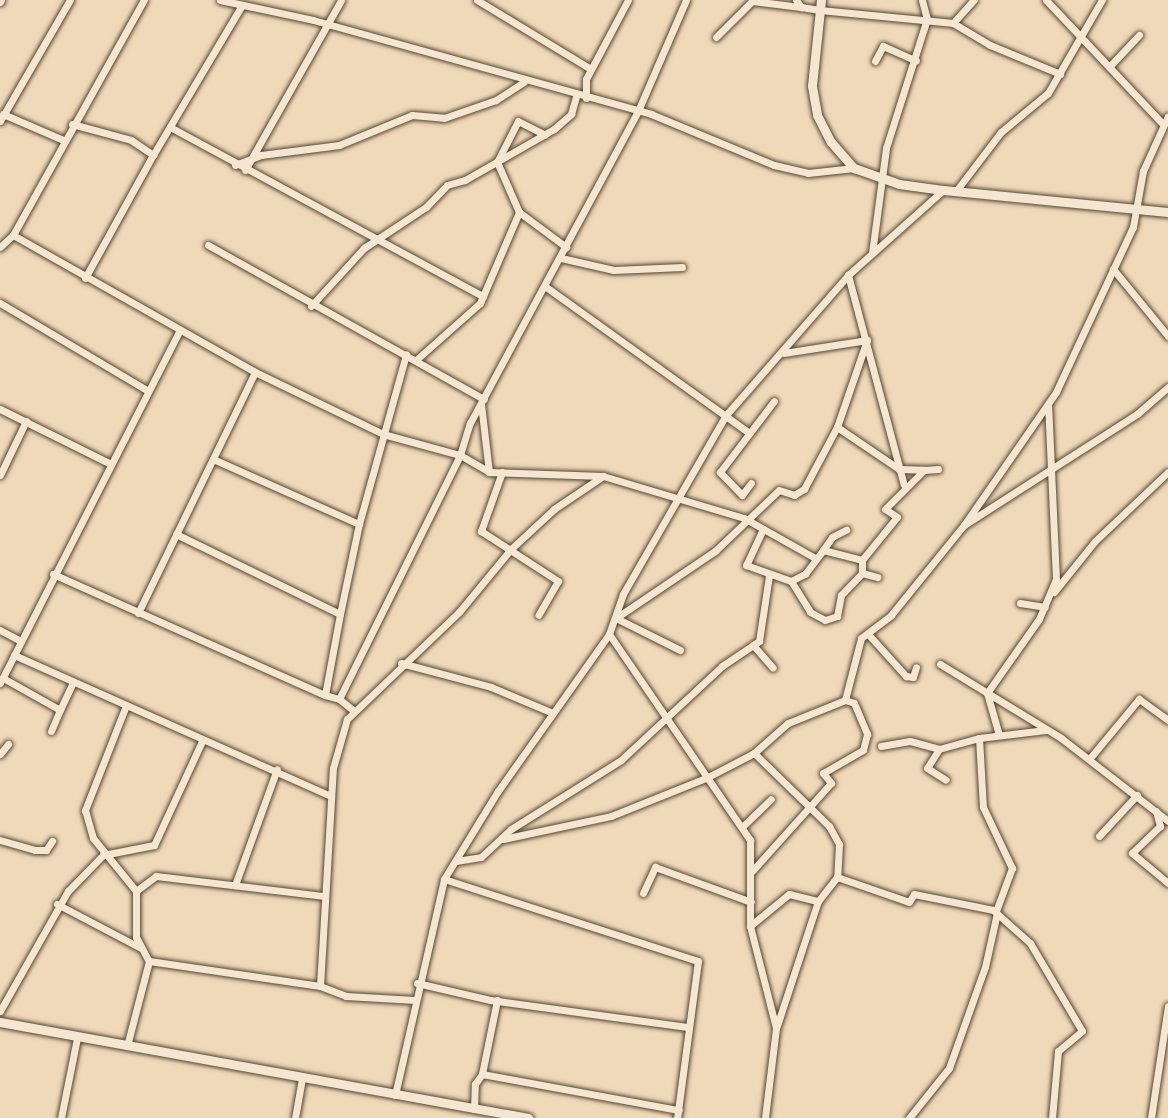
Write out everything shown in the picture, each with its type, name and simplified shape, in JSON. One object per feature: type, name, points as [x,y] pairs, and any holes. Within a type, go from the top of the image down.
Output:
[{"type":"street","points":[[63,140],[2,118],[70,0]]},
{"type":"street","points":[[0,247],[13,235],[63,140],[144,0]]},
{"type":"street","points":[[220,0],[326,24],[524,82],[638,111],[700,131],[774,165],[808,173],[854,168]]},
{"type":"street","points":[[245,170],[341,0]]},
{"type":"street","points":[[477,0],[591,69]]},
{"type":"street","points":[[586,98],[591,69],[628,0]]},
{"type":"street","points":[[339,699],[460,455],[483,402],[638,111],[686,0]]},
{"type":"street","points":[[795,0],[801,8]]},
{"type":"street","points":[[872,254],[879,178],[927,19],[922,0]]},
{"type":"street","points":[[953,23],[974,0]]},
{"type":"street","points":[[1046,0],[1076,37],[1109,67],[1162,123]]},
{"type":"street","points":[[956,190],[984,151],[1048,93],[1060,74],[1076,37],[1102,0]]},
{"type":"street","points":[[716,37],[752,1],[801,8],[820,5],[953,23],[990,45],[1060,74]]},
{"type":"street","points":[[85,278],[153,155],[242,5]]},
{"type":"street","points":[[820,5],[812,86],[817,115],[831,142],[854,168],[879,178],[943,190],[1168,212]]},
{"type":"street","points":[[1109,67],[1139,35]]},
{"type":"street","points":[[875,61],[883,46],[916,61]]},
{"type":"street","points":[[236,165],[252,159],[339,145],[412,115],[444,118],[496,100],[524,82]]},
{"type":"street","points":[[311,306],[376,239],[426,207],[447,185],[497,162],[545,135],[571,114],[576,96]]},
{"type":"street","points":[[845,700],[857,646],[891,615],[964,525],[1048,406],[1113,269],[1137,209],[1143,171],[1162,123],[1168,116]]},
{"type":"street","points":[[497,162],[518,121],[545,135]]},
{"type":"street","points":[[72,124],[131,140],[153,155]]},
{"type":"street","points":[[170,127],[245,170],[483,296]]},
{"type":"street","points":[[497,162],[519,212],[566,247]]},
{"type":"street","points":[[395,1095],[416,1000],[417,983],[444,879],[553,713],[609,634],[623,594],[680,499],[725,417],[784,353],[848,275],[943,190]]},
{"type":"street","points":[[416,360],[457,328],[483,296],[519,212]]},
{"type":"street","points":[[13,235],[180,332],[255,372],[383,434],[460,455],[489,471],[603,476],[744,518],[815,558]]},
{"type":"street","points":[[208,245],[311,306],[406,354],[483,402]]},
{"type":"street","points":[[561,258],[614,270],[682,267]]},
{"type":"street","points":[[1113,269],[1168,336]]},
{"type":"street","points":[[848,275],[904,485]]},
{"type":"street","points":[[546,286],[749,433]]},
{"type":"street","points":[[0,303],[148,391]]},
{"type":"street","points":[[60,710],[1,681],[19,640],[109,463],[180,332]]},
{"type":"street","points":[[784,353],[867,340]]},
{"type":"street","points":[[616,618],[715,551],[744,518],[779,490],[794,495],[804,489],[837,427],[867,340]]},
{"type":"street","points":[[325,695],[358,524],[406,354]]},
{"type":"street","points":[[138,613],[255,372]]},
{"type":"street","points":[[964,525],[1137,414],[1168,387]]},
{"type":"street","points":[[751,483],[742,495],[720,472],[774,401]]},
{"type":"street","points":[[483,402],[489,471]]},
{"type":"street","points":[[987,693],[1045,608],[1056,579],[1048,406]]},
{"type":"street","points":[[0,409],[109,463]]},
{"type":"street","points":[[0,475],[26,422]]},
{"type":"street","points":[[837,427],[899,469],[938,469]]},
{"type":"street","points":[[213,459],[358,524]]},
{"type":"street","points":[[791,581],[810,612],[825,620],[840,615],[841,595],[862,573],[862,560],[897,517],[885,509],[904,485],[924,470]]},
{"type":"street","points":[[501,472],[481,531],[558,581],[538,615]]},
{"type":"street","points":[[1048,599],[1086,551],[1168,472]]},
{"type":"street","points":[[320,986],[323,896],[331,796],[340,734],[354,711],[401,663],[459,612],[510,550],[554,509],[603,476]]},
{"type":"street","points":[[763,529],[746,566],[769,576],[791,581],[805,574],[832,537],[846,530]]},
{"type":"street","points":[[176,534],[340,614]]},
{"type":"street","points":[[823,550],[862,560]]},
{"type":"street","points":[[862,573],[877,577]]},
{"type":"street","points":[[53,574],[325,695],[339,699],[354,711]]},
{"type":"street","points":[[456,861],[481,857],[502,839],[621,760],[668,720],[722,666],[753,645],[764,622],[769,576]]},
{"type":"street","points":[[1020,603],[1045,608]]},
{"type":"street","points":[[616,618],[680,650]]},
{"type":"street","points":[[0,630],[19,640]]},
{"type":"street","points":[[609,634],[750,840],[752,871],[750,926],[776,1028]]},
{"type":"street","points":[[868,634],[906,676],[913,677],[916,667]]},
{"type":"street","points":[[753,645],[773,668]]},
{"type":"street","points":[[14,655],[124,708],[277,769],[331,796]]},
{"type":"street","points":[[401,663],[491,687],[553,713]]},
{"type":"street","points":[[940,664],[1090,758],[1168,821]]},
{"type":"street","points":[[51,731],[72,684]]},
{"type":"street","points":[[987,693],[999,735]]},
{"type":"street","points":[[1090,758],[1139,699],[1168,720]]},
{"type":"street","points":[[502,839],[518,840],[611,816],[706,778],[754,753],[788,723],[845,700]]},
{"type":"street","points":[[752,871],[831,783],[823,773],[863,750],[867,734],[861,713],[845,700]]},
{"type":"street","points":[[124,708],[85,810],[103,855],[136,891],[139,947]]},
{"type":"street","points":[[881,746],[910,741],[939,749],[979,738],[1046,730]]},
{"type":"street","points":[[909,1118],[949,1068],[988,958],[996,912],[1012,868],[983,807],[979,738]]},
{"type":"street","points":[[0,1011],[57,904],[103,855],[154,845],[202,741]]},
{"type":"street","points":[[0,754],[8,744]]},
{"type":"street","points":[[939,749],[927,768],[946,780]]},
{"type":"street","points":[[754,753],[811,807],[839,844],[837,877],[818,902],[776,1028],[765,1118]]},
{"type":"street","points":[[235,885],[277,769]]},
{"type":"street","points":[[1099,836],[1137,795]]},
{"type":"street","points":[[742,826],[771,799]]},
{"type":"street","points":[[1156,811],[1160,826],[1132,853],[1168,883]]},
{"type":"street","points":[[0,840],[35,850],[46,850],[52,841]]},
{"type":"street","points":[[643,893],[654,867],[751,902]]},
{"type":"street","points":[[136,891],[151,876],[323,896]]},
{"type":"street","points":[[837,877],[909,902],[914,894],[996,912],[1030,943],[1082,1031],[1058,1051],[1052,1118]]},
{"type":"street","points":[[444,879],[698,961],[687,1027],[692,1037],[678,1114],[482,1074]]},
{"type":"street","points":[[750,926],[789,894],[818,902]]},
{"type":"street","points":[[57,904],[139,947],[149,962],[320,986],[346,996],[416,1000]]},
{"type":"street","points":[[127,1046],[149,962]]},
{"type":"street","points":[[417,983],[497,1000],[687,1027]]},
{"type":"street","points":[[474,1109],[475,1084],[482,1074],[497,1000]]},
{"type":"street","points":[[1150,1118],[1168,1006]]},
{"type":"street","points":[[0,1022],[302,1079],[528,1118]]},
{"type":"street","points":[[61,1118],[77,1038]]},
{"type":"street","points":[[295,1118],[302,1079]]}]
